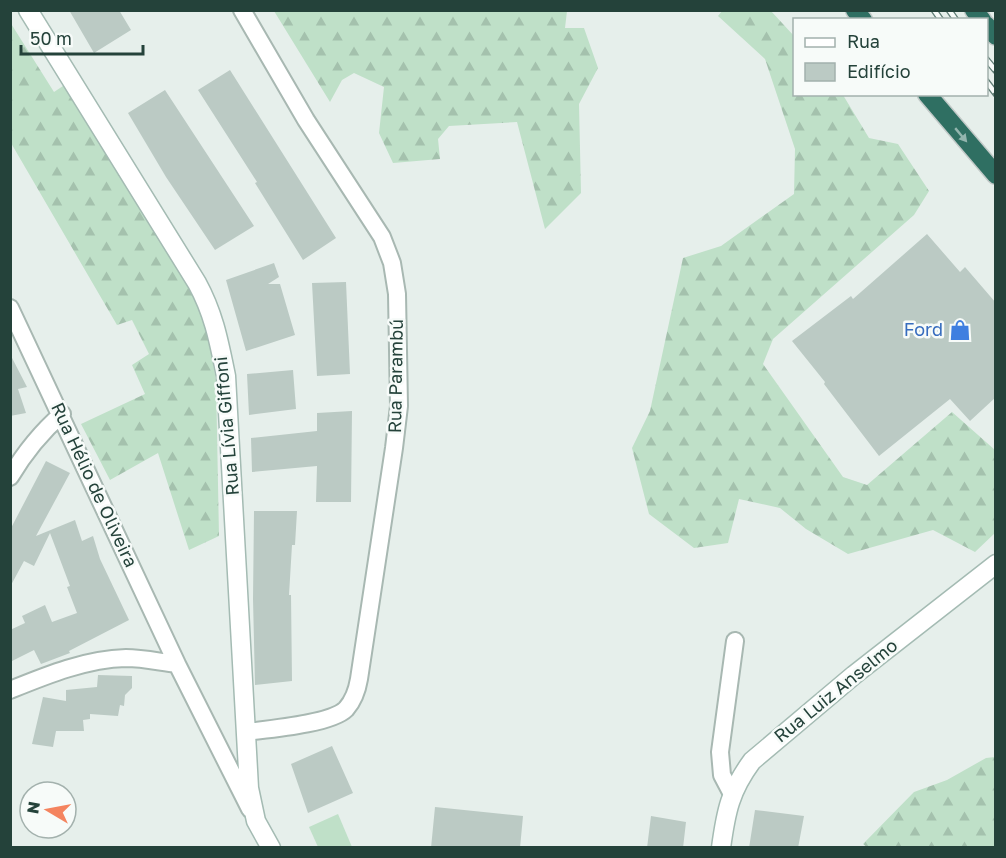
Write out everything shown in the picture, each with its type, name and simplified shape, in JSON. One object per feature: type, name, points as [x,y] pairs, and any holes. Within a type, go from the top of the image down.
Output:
[{"type":"highway","points":[[929,96],[996,175]]},
{"type":"street","name":"Rua Lívia Giffoni","points":[[28,10],[196,283],[206,300],[216,327],[226,376],[249,788],[256,821],[271,848]]},
{"type":"street","name":"Rua Parambú","points":[[242,10],[306,120],[382,237],[392,263],[397,294],[399,406],[355,697],[345,711],[328,719],[246,732]]},
{"type":"street","name":"Rua Hélio de Oliveira","points":[[10,308],[62,414],[177,664],[256,821]]},
{"type":"street","points":[[10,477],[39,435],[62,414]]},
{"type":"street","name":"Rua Luiz Anselmo","points":[[721,848],[732,794],[752,760],[854,675],[996,564]]},
{"type":"street","points":[[732,794],[722,775],[720,752],[735,641]]},
{"type":"street","points":[[10,690],[101,660],[128,658],[177,664]]},
{"type":"green space","points":[[274,11],[567,11],[565,28],[584,28],[598,68],[579,104],[581,193],[545,229],[517,122],[449,126],[438,139],[440,159],[393,163],[379,133],[384,87],[354,73],[342,80],[330,102]]},
{"type":"green space","points":[[722,11],[771,11],[793,35],[793,96],[844,96],[869,138],[898,144],[929,191],[914,215],[773,339],[763,364],[843,477],[867,485],[952,412],[995,450],[995,533],[975,552],[933,530],[848,554],[806,529],[780,508],[739,499],[728,543],[694,548],[649,514],[632,448],[650,411],[683,258],[721,246],[794,194],[795,149],[765,59],[718,16]]},
{"type":"green space","points":[[10,22],[54,92],[66,84],[204,314],[216,380],[219,536],[189,550],[158,453],[110,480],[81,424],[145,394],[132,365],[149,354],[132,320],[117,325],[11,143]]},
{"type":"green space","points":[[995,757],[995,847],[868,848],[863,844],[914,792],[947,780],[986,758]]},
{"type":"green space","points":[[338,814],[352,847],[318,847],[309,827]]},
{"type":"building","points":[[69,10],[119,10],[131,30],[94,53]]},
{"type":"building","points":[[230,70],[336,238],[303,260],[255,183],[257,182],[198,90]]},
{"type":"building","points":[[165,90],[254,226],[215,250],[166,177],[128,113]]},
{"type":"building","points":[[927,234],[960,272],[965,267],[996,303],[996,397],[970,421],[950,399],[879,456],[792,341],[851,296],[853,299]]},
{"type":"building","points":[[274,263],[279,277],[268,284],[280,284],[295,335],[246,351],[226,280]]},
{"type":"building","points":[[346,282],[350,374],[317,376],[312,283]]},
{"type":"building","points":[[10,354],[27,387],[18,389],[26,413],[10,416]]},
{"type":"building","points":[[293,370],[296,409],[249,415],[247,374]]},
{"type":"building","points":[[352,411],[351,502],[316,502],[317,466],[252,472],[251,438],[317,431],[317,413]]},
{"type":"building","points":[[46,461],[70,473],[36,536],[75,520],[82,541],[93,536],[100,559],[129,620],[69,651],[70,653],[41,664],[34,650],[10,662],[10,630],[25,623],[22,616],[45,605],[52,622],[77,613],[67,587],[70,586],[50,533],[34,566],[24,561],[10,587],[10,530]]},
{"type":"building","points":[[254,511],[297,511],[289,595],[291,595],[292,681],[255,685]]},
{"type":"building","points":[[98,675],[132,676],[132,688],[125,695],[124,706],[120,705],[118,716],[90,714],[90,719],[83,720],[84,731],[56,731],[53,747],[32,744],[43,697],[66,701],[66,690],[97,687]]},
{"type":"building","points":[[332,746],[353,793],[308,813],[291,764]]},
{"type":"building","points":[[435,807],[523,816],[520,848],[431,848]]},
{"type":"building","points":[[755,810],[804,816],[798,848],[749,848]]},
{"type":"building","points":[[651,816],[686,822],[683,848],[647,848]]},
{"type":"railway","points":[[934,10],[940,18]]},
{"type":"railway","points":[[949,10],[955,18]]},
{"type":"railway","points":[[988,61],[996,71]]},
{"type":"railway","points":[[988,84],[996,94]]},
{"type":"place","name":"Ford","points":[[960,330]]}]
